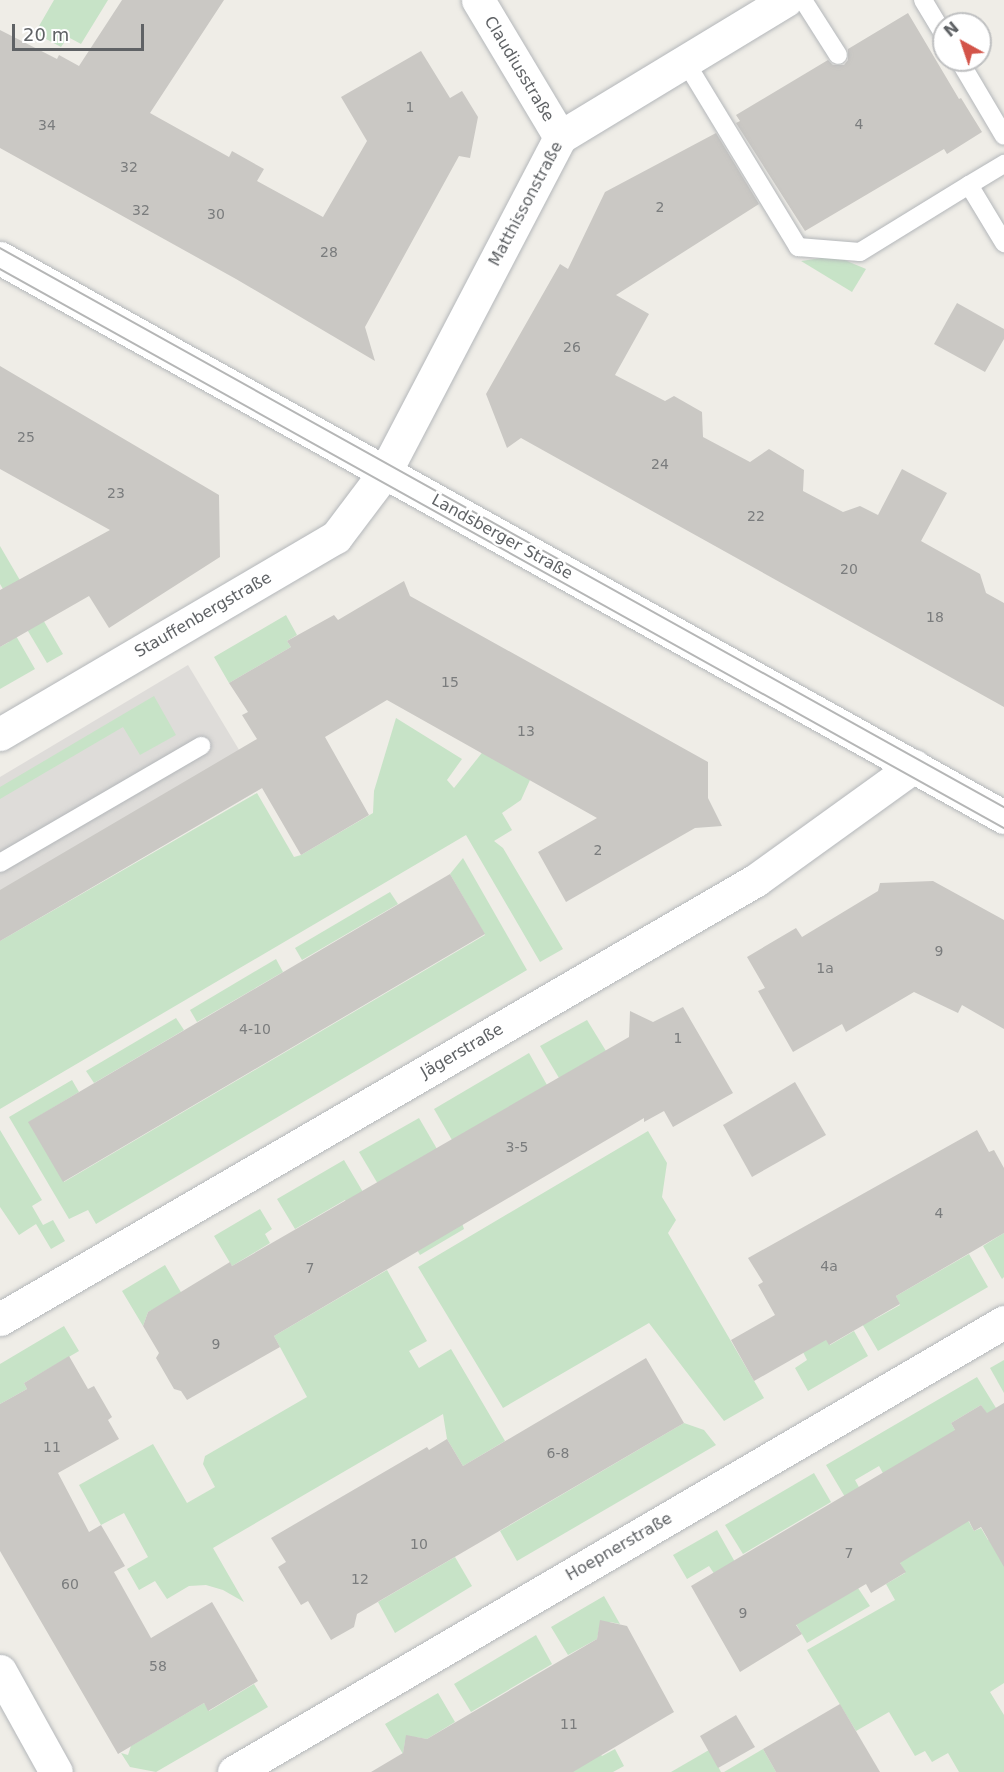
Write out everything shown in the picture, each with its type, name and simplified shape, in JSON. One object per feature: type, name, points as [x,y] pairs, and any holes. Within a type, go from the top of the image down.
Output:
[{"type":"street","name":"Claudiusstraße","points":[[478,0],[560,137]]},
{"type":"street","name":"Matthissonstraße","points":[[385,472],[560,137],[786,0]]},
{"type":"street","name":"Landsberger Straße","points":[[0,258],[1004,817]]},
{"type":"street","name":"Stauffenbergstraße","points":[[0,734],[336,537],[385,472]]},
{"type":"street","name":"Jägerstraße","points":[[0,1319],[756,880],[914,766]]},
{"type":"street","name":"Hoepnerstraße","points":[[234,1772],[1004,1322]]},
{"type":"street","points":[[0,1671],[56,1772]]},
{"type":"lane","points":[[803,0],[838,55]]},
{"type":"lane","points":[[923,0],[932,15]]},
{"type":"lane","points":[[685,61],[798,247],[860,252],[1004,164]]},
{"type":"lane","points":[[966,72],[1004,136]]},
{"type":"lane","points":[[969,185],[1004,243]]},
{"type":"lane","points":[[0,863],[201,746]]},
{"type":"shaded area","points":[[188,665],[262,788],[0,941],[0,777]]},
{"type":"green space","points":[[54,0],[108,0],[81,44],[68,37],[61,47],[35,33]]},
{"type":"green space","points":[[835,256],[866,269],[852,292],[801,261]]},
{"type":"green space","points":[[0,546],[63,654],[47,663],[0,584]]},
{"type":"green space","points":[[0,608],[35,669],[0,689],[0,647],[9,642]]},
{"type":"green space","points":[[286,615],[297,635],[287,641],[291,647],[229,683],[214,657]]},
{"type":"green space","points":[[154,696],[176,735],[140,755],[123,727],[0,799],[0,787]]},
{"type":"green space","points":[[396,718],[462,759],[447,780],[454,788],[489,744],[530,780],[521,800],[502,813],[512,830],[494,841],[503,848],[563,949],[540,962],[466,835],[0,1109],[0,941],[257,793],[294,857],[301,855],[373,813],[374,791]]},
{"type":"green space","points":[[463,858],[527,970],[96,1224],[88,1210],[69,1219],[9,1117],[72,1080],[79,1092],[29,1122],[64,1182],[485,935],[450,874]]},
{"type":"green space","points":[[390,892],[398,904],[302,960],[295,948]]},
{"type":"green space","points":[[276,959],[283,972],[197,1022],[190,1010]]},
{"type":"green space","points":[[176,1018],[184,1030],[94,1083],[86,1071]]},
{"type":"green space","points":[[587,1020],[606,1051],[559,1078],[540,1046]]},
{"type":"green space","points":[[529,1053],[547,1085],[452,1140],[434,1109]]},
{"type":"green space","points":[[419,1118],[437,1149],[464,1229],[420,1255],[359,1152]]},
{"type":"green space","points":[[0,1130],[42,1200],[32,1206],[43,1225],[53,1220],[65,1241],[51,1249],[36,1224],[19,1235],[0,1207]]},
{"type":"green space","points":[[648,1131],[667,1163],[662,1197],[676,1220],[668,1233],[764,1398],[724,1421],[649,1323],[503,1408],[418,1267]]},
{"type":"green space","points":[[344,1160],[395,1246],[379,1255],[345,1200],[295,1229],[277,1199]]},
{"type":"green space","points":[[260,1209],[272,1229],[265,1234],[270,1243],[232,1266],[214,1236]]},
{"type":"green space","points":[[1004,1233],[1004,1277],[1002,1279],[983,1246]]},
{"type":"green space","points":[[969,1254],[988,1287],[878,1351],[861,1322],[875,1319],[900,1305],[896,1296]]},
{"type":"green space","points":[[165,1265],[182,1294],[148,1312],[143,1326],[122,1291]]},
{"type":"green space","points":[[387,1270],[427,1341],[409,1351],[419,1368],[451,1349],[505,1441],[463,1466],[447,1439],[443,1414],[213,1548],[244,1602],[223,1590],[206,1585],[189,1586],[167,1599],[155,1581],[139,1590],[127,1569],[148,1557],[124,1513],[101,1525],[79,1485],[153,1444],[187,1503],[215,1487],[203,1464],[205,1456],[307,1397],[274,1336]]},
{"type":"green space","points":[[64,1326],[79,1351],[24,1383],[27,1389],[0,1404],[0,1364]]},
{"type":"green space","points":[[854,1331],[868,1356],[808,1391],[795,1368],[807,1360],[803,1352],[825,1338],[830,1345]]},
{"type":"green space","points":[[1004,1360],[1004,1393],[990,1368]]},
{"type":"green space","points":[[977,1377],[996,1408],[987,1414],[981,1405],[951,1423],[955,1430],[954,1495],[974,1531],[981,1528],[988,1540],[1004,1530],[1004,1683],[990,1692],[1004,1715],[1004,1772],[959,1772],[948,1753],[932,1762],[925,1751],[915,1756],[889,1712],[856,1731],[807,1650],[895,1600],[886,1584],[905,1573],[900,1563],[884,1475],[879,1466],[855,1480],[860,1489],[845,1497],[826,1465]]},
{"type":"green space","points":[[684,1423],[704,1430],[716,1445],[517,1561],[500,1531]]},
{"type":"green space","points":[[814,1473],[831,1502],[743,1554],[725,1525]]},
{"type":"green space","points":[[717,1530],[735,1562],[715,1575],[709,1566],[687,1579],[673,1555]]},
{"type":"green space","points":[[455,1557],[472,1586],[395,1633],[378,1602]]},
{"type":"green space","points":[[858,1588],[870,1606],[807,1643],[796,1624]]},
{"type":"green space","points":[[604,1596],[620,1624],[610,1622],[599,1629],[597,1639],[568,1655],[551,1627]]},
{"type":"green space","points":[[536,1635],[552,1664],[471,1712],[454,1684]]},
{"type":"green space","points":[[254,1684],[268,1707],[156,1772],[130,1767],[121,1753],[128,1755],[131,1746],[204,1703],[209,1711]]},
{"type":"green space","points":[[438,1693],[455,1722],[427,1739],[415,1737],[405,1742],[403,1754],[385,1724]]},
{"type":"green space","points":[[615,1749],[624,1766],[613,1772],[564,1772],[598,1751],[602,1756]]},
{"type":"green space","points":[[763,1749],[776,1772],[724,1772]]},
{"type":"green space","points":[[709,1750],[721,1772],[671,1772]]},
{"type":"building","points":[[122,0],[224,0],[150,113],[229,157],[232,151],[264,169],[257,181],[323,217],[367,141],[341,97],[421,51],[450,98],[462,91],[478,117],[470,158],[459,156],[365,327],[375,361],[236,279],[0,148],[0,30],[57,59],[59,55],[79,66]]},
{"type":"building","points":[[908,13],[932,53],[932,72],[943,72],[982,132],[947,154],[944,149],[805,231],[736,123],[740,121],[736,115],[828,60],[833,65],[844,65],[848,60],[848,49]]},
{"type":"building","points":[[716,133],[759,204],[616,295],[649,314],[615,375],[665,401],[674,396],[702,412],[703,437],[750,462],[769,449],[804,470],[803,491],[843,512],[860,506],[878,515],[902,469],[947,493],[921,541],[980,574],[986,593],[1004,603],[1004,707],[521,438],[507,448],[486,394],[560,264],[568,269],[605,192]]},
{"type":"building","points":[[957,303],[1004,329],[1004,339],[985,372],[934,344]]},
{"type":"building","points":[[0,366],[219,495],[220,557],[109,628],[89,596],[0,647],[0,590],[110,530],[0,469]]},
{"type":"building","points":[[404,581],[410,596],[708,762],[708,798],[722,826],[695,828],[566,902],[538,852],[597,818],[387,700],[325,737],[369,815],[301,855],[262,788],[0,941],[0,890],[257,739],[242,715],[248,712],[229,683],[291,647],[287,641],[334,615],[338,620]]},
{"type":"building","points":[[450,874],[485,934],[63,1182],[28,1122]]},
{"type":"building","points":[[933,881],[1004,920],[1004,1029],[962,1005],[958,1013],[914,992],[846,1032],[842,1024],[793,1052],[758,991],[765,988],[747,957],[796,928],[802,937],[878,891],[880,883]]},
{"type":"building","points":[[683,1007],[733,1093],[673,1127],[664,1111],[644,1122],[644,1118],[274,1336],[280,1347],[187,1400],[181,1391],[174,1389],[156,1358],[159,1353],[143,1326],[148,1312],[230,1262],[232,1266],[629,1037],[630,1011],[653,1022]]},
{"type":"building","points":[[795,1082],[826,1135],[752,1177],[723,1125]]},
{"type":"building","points":[[977,1130],[989,1152],[994,1150],[1004,1168],[1004,1233],[896,1296],[900,1304],[829,1345],[826,1340],[754,1381],[731,1340],[775,1315],[758,1285],[763,1282],[748,1258]]},
{"type":"building","points":[[69,1356],[88,1389],[94,1386],[112,1417],[108,1420],[119,1439],[58,1473],[89,1532],[101,1525],[125,1566],[114,1572],[151,1638],[212,1602],[258,1681],[208,1711],[204,1703],[118,1754],[0,1551],[0,1404],[27,1389],[24,1383]]},
{"type":"building","points":[[646,1358],[684,1423],[357,1614],[354,1627],[331,1640],[308,1601],[301,1605],[278,1567],[286,1562],[271,1538],[427,1447],[429,1450],[447,1439],[463,1466]]},
{"type":"building","points":[[1004,1403],[1004,1567],[981,1527],[974,1531],[969,1521],[900,1563],[906,1572],[871,1593],[866,1584],[796,1625],[802,1634],[740,1672],[691,1586],[955,1430],[951,1423],[981,1405],[987,1413]]},
{"type":"building","points":[[600,1620],[627,1626],[674,1712],[573,1772],[371,1772],[403,1753],[406,1735],[427,1739],[597,1639]]},
{"type":"building","points":[[840,1704],[880,1772],[776,1772],[763,1749]]},
{"type":"building","points":[[736,1715],[755,1747],[718,1768],[700,1736]]},
{"type":"tram line","points":[[0,248],[1004,807]]},
{"type":"tram line","points":[[0,269],[1004,828]]}]
